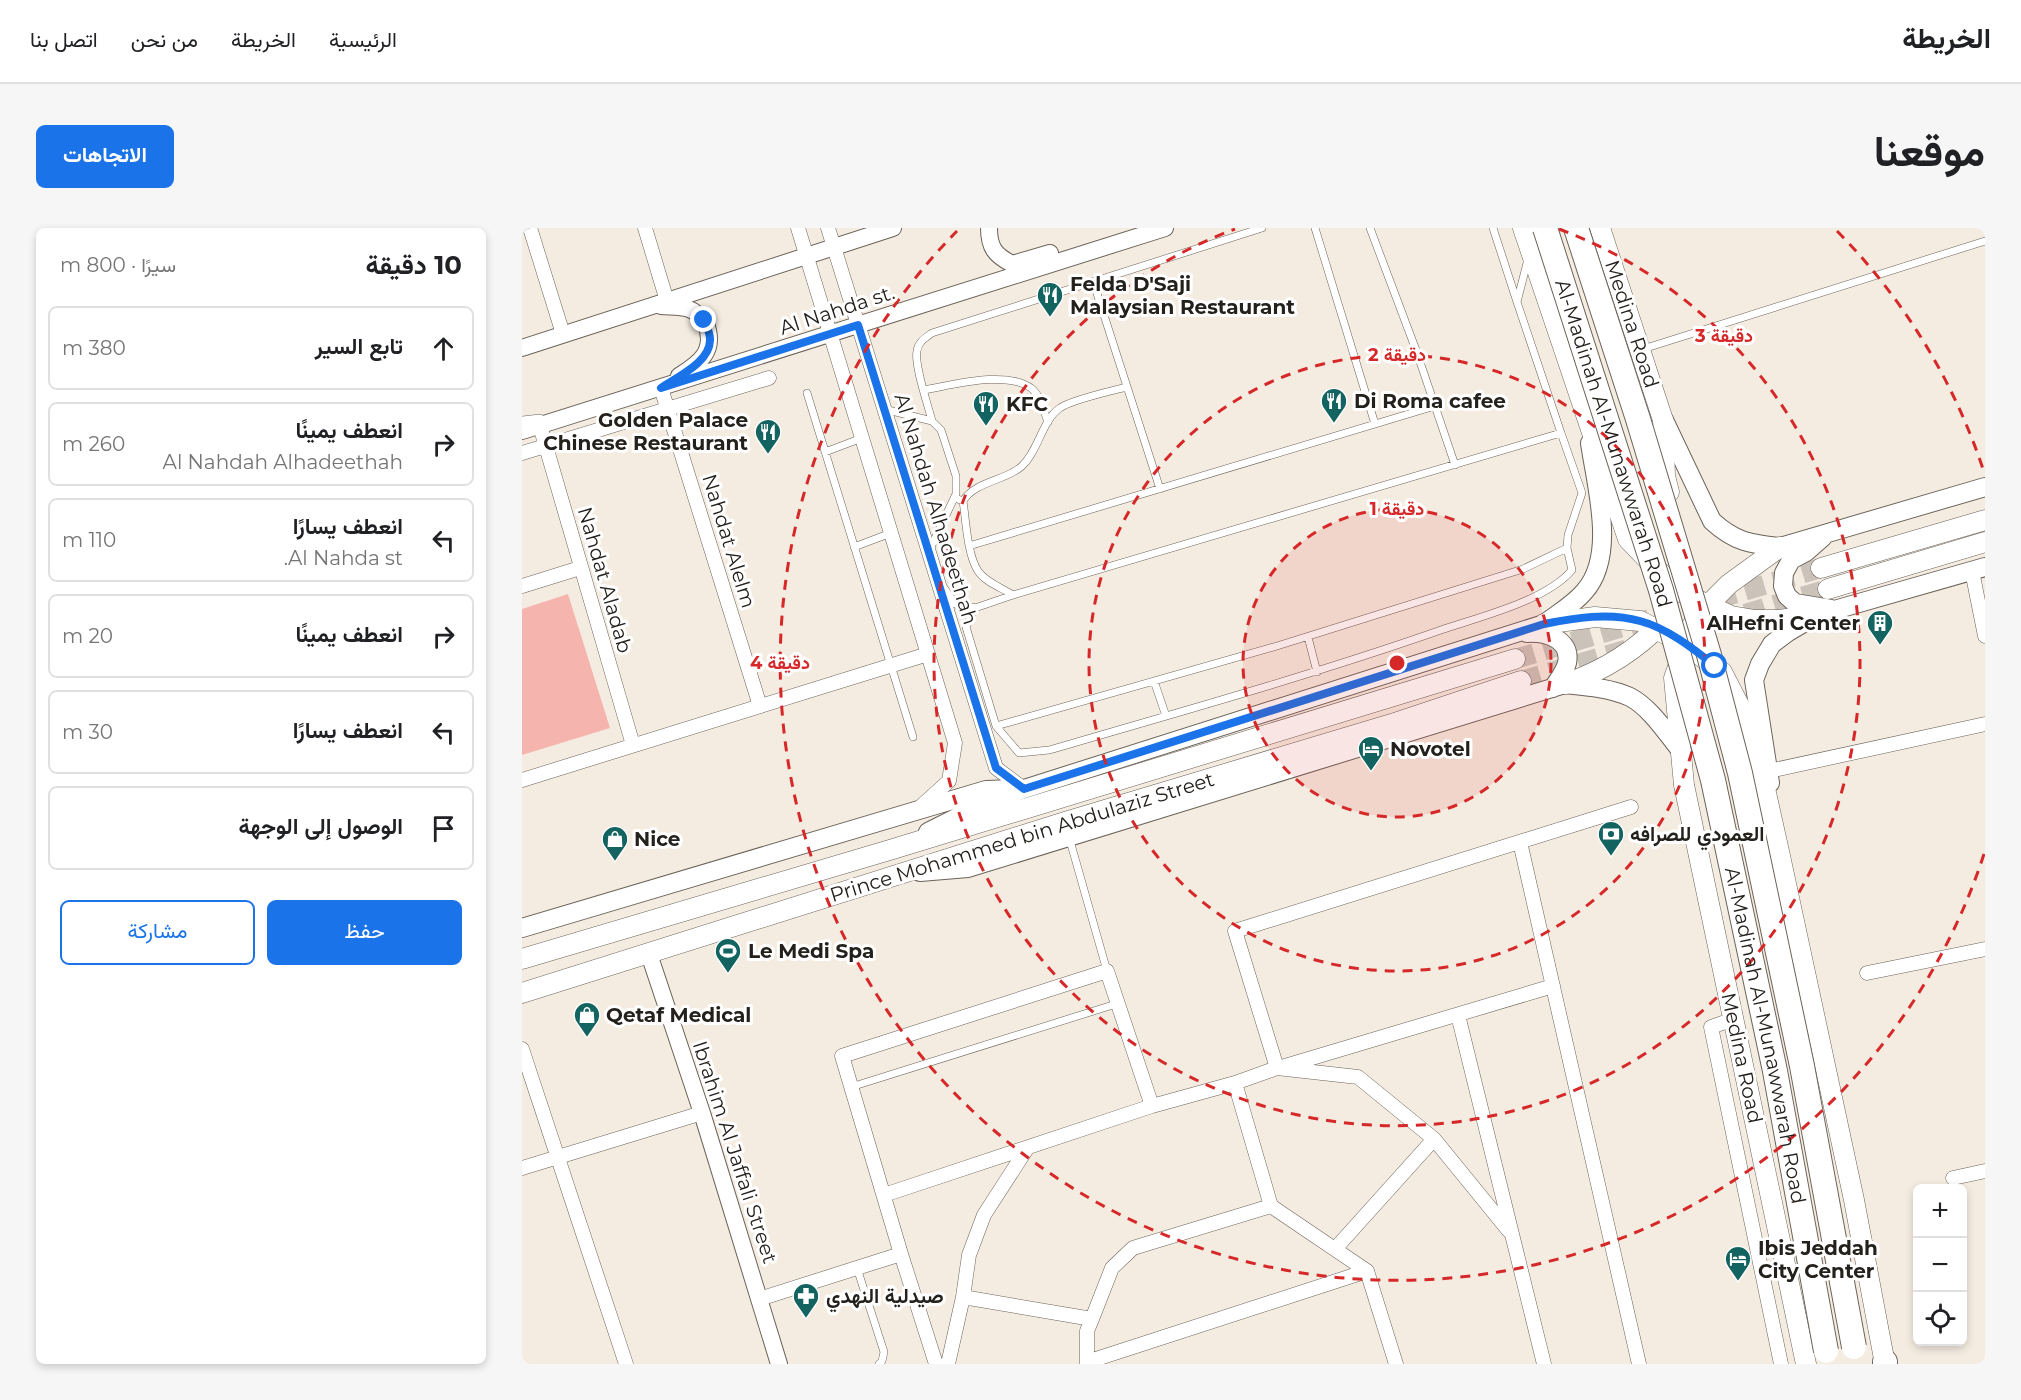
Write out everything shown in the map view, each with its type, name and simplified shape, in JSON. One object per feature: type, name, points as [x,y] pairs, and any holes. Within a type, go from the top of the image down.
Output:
[{"type":"highway","name":"Al-Madinah Al-Munawwarah Road","points":[[1545,228],[1661,590],[1713,780],[1775,1071],[1827,1357]]},
{"type":"highway","name":"Al-Madinah Al-Munawwarah Road","points":[[1576,228],[1638,419],[1706,644],[1740,773],[1802,1066],[1855,1356]]},
{"type":"main road","points":[[1523,228],[1628,539],[1667,580],[1683,593],[1731,616],[1755,620],[1779,620],[1836,610],[1979,569]]},
{"type":"main road","name":"Medina Road","points":[[1600,228],[1663,420],[1665,477]]},
{"type":"main road","points":[[1544,624],[1585,592],[1601,560],[1603,528],[1586,420]]},
{"type":"main road","points":[[1663,420],[1712,521],[1725,533],[1750,544],[1780,547]]},
{"type":"main road","points":[[1612,491],[1635,524],[1651,528],[1662,522],[1665,477]]},
{"type":"main road","points":[[900,874],[968,868],[1559,686],[1598,670],[1632,650],[1657,628],[1675,610],[1683,593],[1689,572],[1665,477]]},
{"type":"main road","points":[[1682,752],[1674,678],[1692,626],[1707,606],[1729,584],[1780,547],[1985,487]]},
{"type":"main road","points":[[1821,568],[1985,520]]},
{"type":"main road","points":[[1829,532],[1806,552],[1791,560],[1784,573],[1783,586],[1786,596],[1795,603],[1836,610]]},
{"type":"main road","points":[[1828,589],[1985,542]]},
{"type":"main road","points":[[1816,615],[1772,645],[1760,664],[1754,680],[1766,778],[1780,856],[1854,1200],[1885,1363]]},
{"type":"main road","points":[[893,849],[976,808],[1024,789],[1514,633],[1544,624],[1577,618],[1603,617],[1640,621],[1685,644],[1722,672],[1741,709],[1766,778]]},
{"type":"main road","points":[[1514,633],[1543,633],[1557,638],[1567,652],[1567,662],[1559,686]]},
{"type":"main road","name":"Prince Mohammed bin Abdulaziz Street","points":[[522,959],[893,849],[1515,659]]},
{"type":"main road","name":"Prince Mohammed bin Abdulaziz Street","points":[[522,993],[1065,822],[1398,722],[1521,681]]},
{"type":"main road","points":[[1559,686],[1605,690],[1630,697],[1648,711],[1682,752]]},
{"type":"main road","points":[[1682,752],[1684,708],[1695,696],[1703,694],[1725,708],[1766,778]]},
{"type":"main road","name":"Medina Road","points":[[1682,752],[1684,785],[1806,1364]]},
{"type":"main road","points":[[522,928],[986,790],[1024,789]]},
{"type":"street","points":[[530,228],[563,334]]},
{"type":"street","points":[[645,228],[660,303]]},
{"type":"street","points":[[798,228],[956,743],[949,781],[915,812]]},
{"type":"street","name":"Al Nahdah Alhadeethah","points":[[828,228],[996,768],[1024,789]]},
{"type":"street","points":[[523,348],[660,303],[808,260],[833,246],[893,228]]},
{"type":"street","points":[[989,228],[990,244],[998,257],[1012,264],[1096,240],[1163,229]]},
{"type":"street","name":"Al Nahda st.","points":[[522,431],[661,388],[828,328],[858,325],[1163,229]]},
{"type":"street","points":[[660,303],[691,309],[704,320],[710,336],[710,345],[698,364],[661,388]]},
{"type":"street","points":[[522,453],[769,378]]},
{"type":"street","name":"Nahdat Alelm","points":[[661,388],[760,706]]},
{"type":"street","name":"Nahdat Aladab","points":[[540,426],[633,745]]},
{"type":"street","points":[[522,586],[580,568]]},
{"type":"street","points":[[1979,569],[1985,636]]},
{"type":"street","points":[[522,780],[928,654]]},
{"type":"street","points":[[1766,778],[1985,724]]},
{"type":"street","points":[[1277,1068],[1235,931],[1631,807]]},
{"type":"street","points":[[1520,842],[1639,1364]]},
{"type":"street","points":[[1867,973],[1985,949]]},
{"type":"street","name":"Ibrahim Al Jaffali Street","points":[[649,954],[702,1113],[779,1364]]},
{"type":"street","points":[[936,1364],[842,1056],[1107,971],[1116,1004],[1152,1106]]},
{"type":"street","points":[[884,1195],[1152,1106],[1553,986]]},
{"type":"street","points":[[1458,1015],[1544,1364]]},
{"type":"street","points":[[1734,1019],[1711,1027],[1781,1364]]},
{"type":"street","points":[[522,1049],[626,1364]]},
{"type":"street","points":[[1277,1068],[1358,1077],[1434,1139],[1512,1234]]},
{"type":"street","points":[[1235,1083],[1271,1206],[1367,1271],[1396,1364]]},
{"type":"street","points":[[522,1168],[702,1113]]},
{"type":"street","points":[[1335,1249],[1434,1139]]},
{"type":"street","points":[[948,1364],[963,1297],[969,1255],[984,1215],[1028,1147]]},
{"type":"street","points":[[1953,1178],[1985,1171]]},
{"type":"street","points":[[1271,1206],[1133,1248],[1112,1268],[1087,1331],[1087,1363],[1367,1271]]},
{"type":"street","points":[[759,1299],[901,1254]]},
{"type":"street","points":[[963,1297],[1092,1319]]},
{"type":"lane","points":[[1013,595],[985,578],[977,570],[969,546],[956,477],[941,430],[932,421],[924,390],[916,351],[921,340],[932,333],[1262,228]]},
{"type":"lane","points":[[1314,228],[1375,424]]},
{"type":"lane","points":[[1370,228],[1455,465]]},
{"type":"lane","points":[[975,608],[966,627],[996,726],[1019,753],[1049,750],[1317,672],[1523,602],[1564,580],[1572,570],[1567,548],[1568,535],[1581,493],[1493,228]]},
{"type":"lane","points":[[1641,350],[1985,242]]},
{"type":"lane","points":[[1517,302],[1531,251]]},
{"type":"lane","points":[[1093,281],[1160,489]]},
{"type":"lane","points":[[924,390],[989,380],[1018,382],[1036,393],[1048,422]]},
{"type":"lane","points":[[928,551],[959,499],[1023,466],[1038,445],[1048,422],[1061,407],[1127,387]]},
{"type":"lane","points":[[807,393],[913,737]]},
{"type":"lane","points":[[969,546],[1435,406]]},
{"type":"lane","points":[[884,409],[932,421]]},
{"type":"lane","points":[[522,420],[570,416]]},
{"type":"lane","points":[[936,577],[955,604],[975,608],[1561,433]]},
{"type":"lane","points":[[825,452],[862,438]]},
{"type":"lane","points":[[854,547],[891,533]]},
{"type":"lane","points":[[996,726],[1308,637],[1523,569],[1567,548]]},
{"type":"lane","points":[[1308,637],[1317,672]]},
{"type":"lane","points":[[1154,681],[1166,716]]},
{"type":"lane","points":[[1069,837],[1107,971]]},
{"type":"lane","points":[[851,1087],[1116,1004]]},
{"type":"lane","points":[[857,1268],[884,1352],[879,1364]]},
{"type":"shaded area","points":[[568,594],[610,728],[522,755],[522,609]]},
{"type":"tunnel","points":[[1515,659],[1821,568]]},
{"type":"tunnel","points":[[1688,631],[1828,589]]},
{"type":"tunnel","points":[[1521,681],[1628,649]]},
{"type":"place","name":"Felda D'Saji Malaysian Restaurant","points":[[1050,318]]},
{"type":"place","name":"Di Roma cafee","points":[[1334,424]]},
{"type":"place","name":"KFC","points":[[986,427]]},
{"type":"place","name":"Golden Palace Chinese Restaurant","points":[[768,455]]},
{"type":"place","name":"AlHefni Center","points":[[1880,646]]},
{"type":"place","name":"Novotel","points":[[1371,772]]},
{"type":"place","name":"العمودي للصرافه","points":[[1611,857]]},
{"type":"place","name":"Nice","points":[[615,862]]},
{"type":"place","name":"Le Medi Spa","points":[[728,974]]},
{"type":"place","name":"Qetaf Medical","points":[[587,1038]]},
{"type":"place","name":"Ibis Jeddah City Center","points":[[1738,1282]]},
{"type":"place","name":"صيدلية النهدي","points":[[806,1319]]},
{"type":"route","points":[[704,320],[710,336],[710,345],[698,364],[661,388],[858,325],[996,768],[1024,789],[1544,624],[1577,618],[1620,618],[1640,621],[1685,644],[1715,666]]}]
